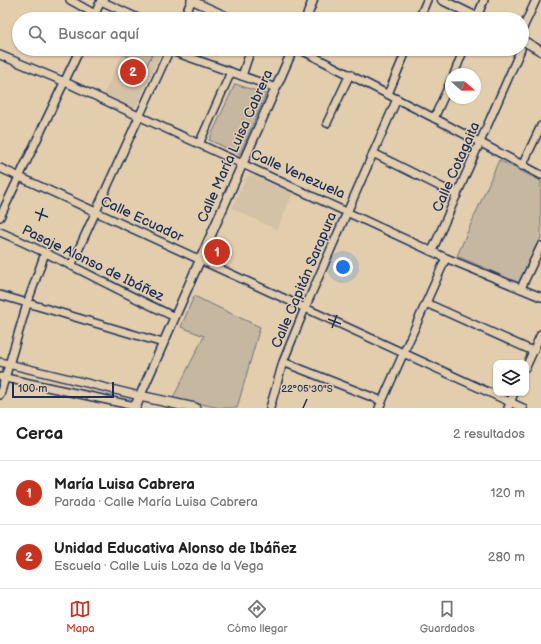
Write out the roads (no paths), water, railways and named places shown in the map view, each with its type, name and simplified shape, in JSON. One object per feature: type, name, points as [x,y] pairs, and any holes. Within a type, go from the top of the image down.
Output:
[{"type":"main road","name":"Calle María Luisa Cabrera","points":[[137,407],[140,396]]},
{"type":"main road","points":[[140,396],[195,408]]},
{"type":"street","points":[[70,0],[88,12]]},
{"type":"street","points":[[187,12],[192,0],[218,12]]},
{"type":"street","points":[[309,12],[313,0]]},
{"type":"street","points":[[422,12],[427,0]]},
{"type":"street","points":[[442,0],[466,12]]},
{"type":"street","points":[[480,12],[484,0]]},
{"type":"street","points":[[529,15],[536,0]]},
{"type":"street","points":[[96,12],[101,1],[125,12]]},
{"type":"street","points":[[529,47],[541,51]]},
{"type":"street","name":"Calle Venezuela","points":[[0,55],[65,82],[446,258],[541,296]]},
{"type":"street","points":[[0,217],[77,56]]},
{"type":"street","points":[[71,266],[167,56]]},
{"type":"street","points":[[189,56],[276,88]]},
{"type":"street","points":[[242,76],[249,56]]},
{"type":"street","name":"Calle María Luisa Cabrera","points":[[140,396],[290,56]]},
{"type":"street","points":[[313,56],[350,74],[541,175]]},
{"type":"street","points":[[388,94],[404,56]]},
{"type":"street","points":[[456,68],[461,56]]},
{"type":"street","name":"Calle Cotagaita","points":[[432,251],[480,144],[517,56]]},
{"type":"street","points":[[199,144],[231,72]]},
{"type":"street","points":[[327,123],[350,74]]},
{"type":"street","points":[[434,118],[445,94]]},
{"type":"street","name":"Calle Capitán Sarapura","points":[[270,408],[283,362],[305,308],[397,99]]},
{"type":"street","points":[[522,166],[541,126]]},
{"type":"street","points":[[373,153],[457,195]]},
{"type":"street","name":"Calle Ecuador","points":[[0,168],[403,353],[509,405],[523,408]]},
{"type":"street","name":"Pasaje Alonso de Ibáñez","points":[[0,232],[175,317]]},
{"type":"street","points":[[521,288],[541,246]]},
{"type":"street","points":[[0,395],[2,377],[9,364],[27,304],[45,253]]},
{"type":"street","points":[[283,362],[382,405],[403,353],[446,258]]},
{"type":"street","points":[[0,295],[163,343]]},
{"type":"street","points":[[426,303],[533,351]]},
{"type":"street","points":[[529,360],[541,334]]},
{"type":"street","points":[[0,362],[140,396]]},
{"type":"street","points":[[2,377],[137,407]]},
{"type":"place","name":"Unidad Educativa Alonso de Ibáñez","points":[[133,72]]},
{"type":"place","name":"María Luisa Cabrera","points":[[217,252]]}]
